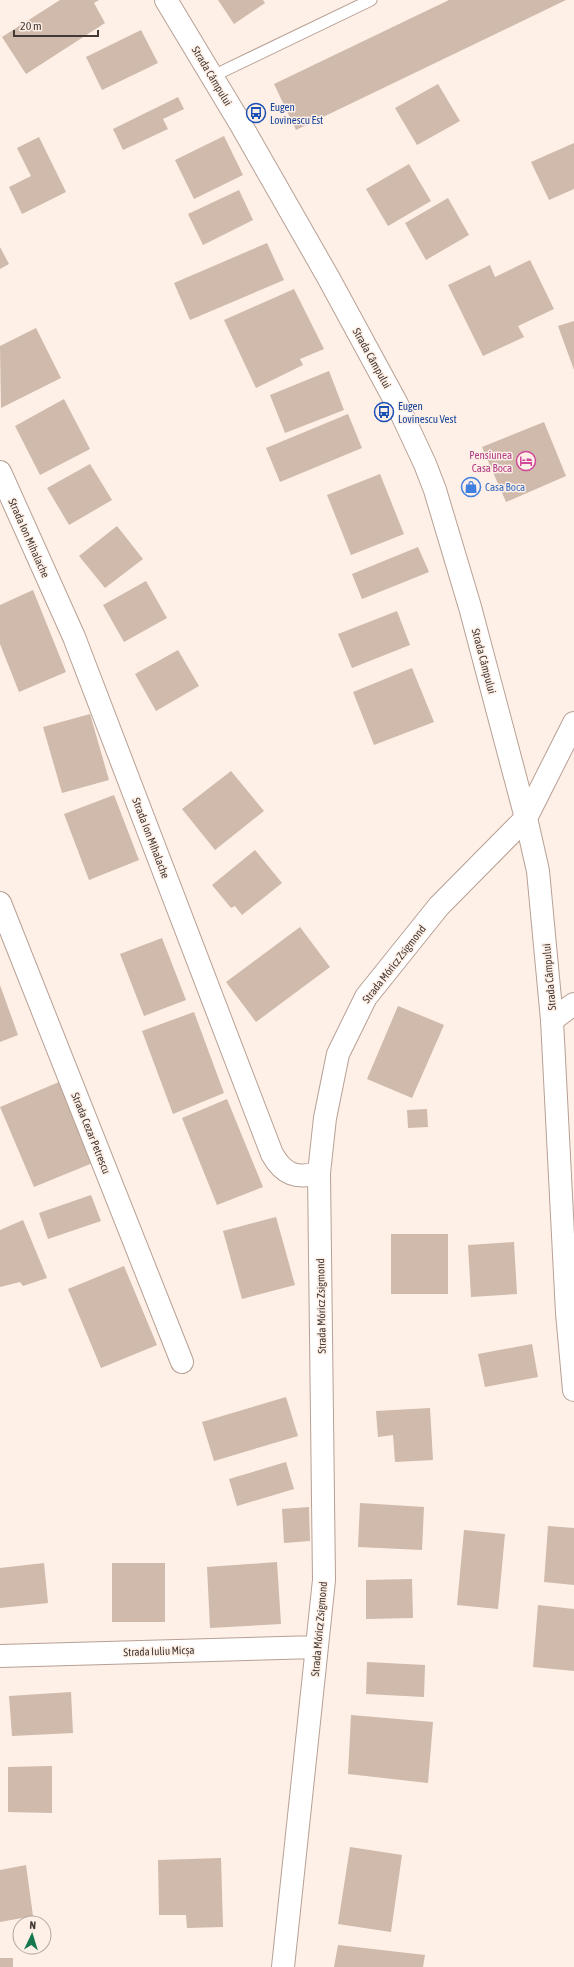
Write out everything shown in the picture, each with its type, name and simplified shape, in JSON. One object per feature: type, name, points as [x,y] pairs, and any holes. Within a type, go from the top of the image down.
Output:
[{"type":"street","name":"Strada Câmpului","points":[[166,0],[213,76],[343,304],[397,404],[425,464],[470,608],[526,818],[538,871],[568,1219],[570,1311],[574,1390]]},
{"type":"street","name":"Strada Ion Mihalache","points":[[0,472],[74,637],[272,1154],[280,1168],[296,1175],[308,1176],[319,1173]]},
{"type":"street","name":"Strada Móricz Zsigmond","points":[[282,1967],[324,1580],[319,1173],[325,1118],[338,1054],[366,997],[439,906],[526,818],[574,723]]},
{"type":"street","name":"Strada Cezar Petrescu","points":[[0,904],[182,1362]]},
{"type":"street","points":[[552,1020],[574,1004]]},
{"type":"street","name":"Strada Iuliu Micșa","points":[[0,1656],[317,1647]]},
{"type":"lane","points":[[213,76],[371,0]]},
{"type":"building","points":[[60,0],[99,0],[94,3],[105,23],[26,74],[2,37]]},
{"type":"building","points":[[218,0],[263,0],[265,3],[234,24]]},
{"type":"building","points":[[449,0],[566,0],[296,130],[274,84]]},
{"type":"building","points":[[141,30],[158,63],[102,90],[86,57]]},
{"type":"building","points":[[438,84],[460,121],[417,145],[395,108]]},
{"type":"building","points":[[178,97],[184,109],[163,119],[168,129],[123,150],[113,129]]},
{"type":"building","points":[[224,136],[243,175],[194,199],[175,160]]},
{"type":"building","points":[[39,137],[66,192],[22,214],[9,187],[31,176],[17,148]]},
{"type":"building","points":[[574,143],[574,189],[549,200],[531,162]]},
{"type":"building","points":[[409,164],[431,201],[388,226],[366,189]]},
{"type":"building","points":[[239,190],[253,220],[203,245],[188,214]]},
{"type":"building","points":[[448,198],[469,235],[426,260],[405,223]]},
{"type":"building","points":[[267,243],[284,280],[190,320],[174,283]]},
{"type":"building","points":[[0,247],[9,264],[0,269]]},
{"type":"building","points":[[530,260],[554,309],[518,326],[524,337],[483,356],[448,285],[490,265],[495,277]]},
{"type":"building","points":[[294,289],[324,349],[300,359],[303,365],[256,388],[224,320]]},
{"type":"building","points":[[574,321],[574,370],[558,326]]},
{"type":"building","points":[[36,328],[61,378],[1,408],[0,346]]},
{"type":"building","points":[[329,371],[344,410],[285,433],[270,395]]},
{"type":"building","points":[[64,399],[90,449],[40,475],[15,426]]},
{"type":"building","points":[[348,414],[362,448],[280,482],[266,448]]},
{"type":"building","points":[[544,422],[566,476],[506,502],[482,447]]},
{"type":"building","points":[[90,464],[112,500],[69,525],[47,488]]},
{"type":"building","points":[[380,474],[404,534],[351,555],[327,495]]},
{"type":"building","points":[[117,526],[143,559],[105,588],[79,556]]},
{"type":"building","points":[[418,547],[429,572],[362,599],[352,574]]},
{"type":"building","points":[[146,581],[167,618],[124,642],[103,605]]},
{"type":"building","points":[[33,590],[66,672],[19,692],[0,644],[0,605]]},
{"type":"building","points":[[397,611],[410,645],[352,668],[338,634]]},
{"type":"building","points":[[178,650],[199,686],[156,711],[135,674]]},
{"type":"building","points":[[412,668],[434,722],[374,745],[353,692]]},
{"type":"building","points":[[90,714],[109,780],[62,793],[43,727]]},
{"type":"building","points":[[231,771],[264,811],[215,850],[182,809]]},
{"type":"building","points":[[114,795],[139,860],[89,880],[64,814]]},
{"type":"building","points":[[255,850],[282,883],[242,915],[235,906],[231,908],[212,885]]},
{"type":"building","points":[[300,927],[330,967],[256,1022],[226,982]]},
{"type":"building","points":[[162,938],[186,1000],[144,1016],[120,954]]},
{"type":"building","points":[[0,985],[18,1035],[0,1042]]},
{"type":"building","points":[[398,1006],[444,1025],[412,1098],[367,1079]]},
{"type":"building","points":[[194,1012],[224,1093],[173,1114],[142,1031]]},
{"type":"building","points":[[66,1079],[100,1160],[34,1187],[0,1107]]},
{"type":"building","points":[[227,1099],[263,1187],[217,1205],[182,1118]]},
{"type":"building","points":[[427,1109],[428,1127],[408,1128],[407,1110]]},
{"type":"building","points":[[91,1195],[101,1221],[48,1239],[39,1213]]},
{"type":"building","points":[[276,1217],[295,1285],[242,1299],[223,1231]]},
{"type":"building","points":[[23,1220],[47,1278],[23,1286],[20,1282],[0,1287],[0,1230]]},
{"type":"building","points":[[391,1234],[448,1234],[448,1294],[391,1294]]},
{"type":"building","points":[[514,1242],[517,1294],[471,1297],[468,1245]]},
{"type":"building","points":[[124,1266],[157,1345],[101,1368],[68,1289]]},
{"type":"building","points":[[532,1344],[538,1377],[485,1387],[478,1354]]},
{"type":"building","points":[[286,1397],[298,1436],[214,1461],[202,1422]]},
{"type":"building","points":[[430,1408],[433,1460],[395,1462],[393,1435],[378,1437],[376,1411]]},
{"type":"building","points":[[286,1462],[294,1489],[237,1506],[229,1479]]},
{"type":"building","points":[[360,1503],[424,1507],[422,1550],[358,1547]]},
{"type":"building","points":[[309,1507],[310,1541],[284,1543],[282,1509]]},
{"type":"building","points":[[548,1526],[574,1528],[574,1585],[544,1582]]},
{"type":"building","points":[[464,1530],[505,1534],[498,1609],[457,1605]]},
{"type":"building","points":[[277,1562],[281,1624],[210,1628],[207,1567]]},
{"type":"building","points":[[44,1563],[48,1603],[0,1608],[0,1568]]},
{"type":"building","points":[[112,1563],[165,1563],[165,1622],[112,1622]]},
{"type":"building","points":[[412,1579],[413,1618],[366,1619],[366,1580]]},
{"type":"building","points":[[538,1605],[574,1609],[574,1671],[533,1667]]},
{"type":"building","points":[[367,1662],[425,1665],[424,1697],[366,1694]]},
{"type":"building","points":[[71,1692],[73,1733],[12,1736],[9,1696]]},
{"type":"building","points":[[351,1715],[433,1722],[428,1783],[348,1774]]},
{"type":"building","points":[[52,1766],[52,1813],[8,1812],[8,1767]]},
{"type":"building","points":[[350,1847],[402,1855],[391,1932],[338,1924]]},
{"type":"building","points":[[221,1858],[223,1927],[187,1928],[186,1915],[159,1915],[158,1860]]},
{"type":"building","points":[[26,1865],[33,1915],[12,1915],[12,1920],[0,1922],[0,1870]]},
{"type":"building","points":[[338,1945],[425,1955],[423,1967],[334,1967]]},
{"type":"building","points":[[0,1958],[13,1958],[13,1967],[0,1967]]},
{"type":"place","name":"Eugen Lovinescu Est","points":[[256,113]]},
{"type":"place","name":"Eugen Lovinescu Vest","points":[[384,412]]},
{"type":"place","name":"Pensiunea Casa Boca","points":[[526,461]]},
{"type":"place","name":"Casa Boca","points":[[471,487]]}]
